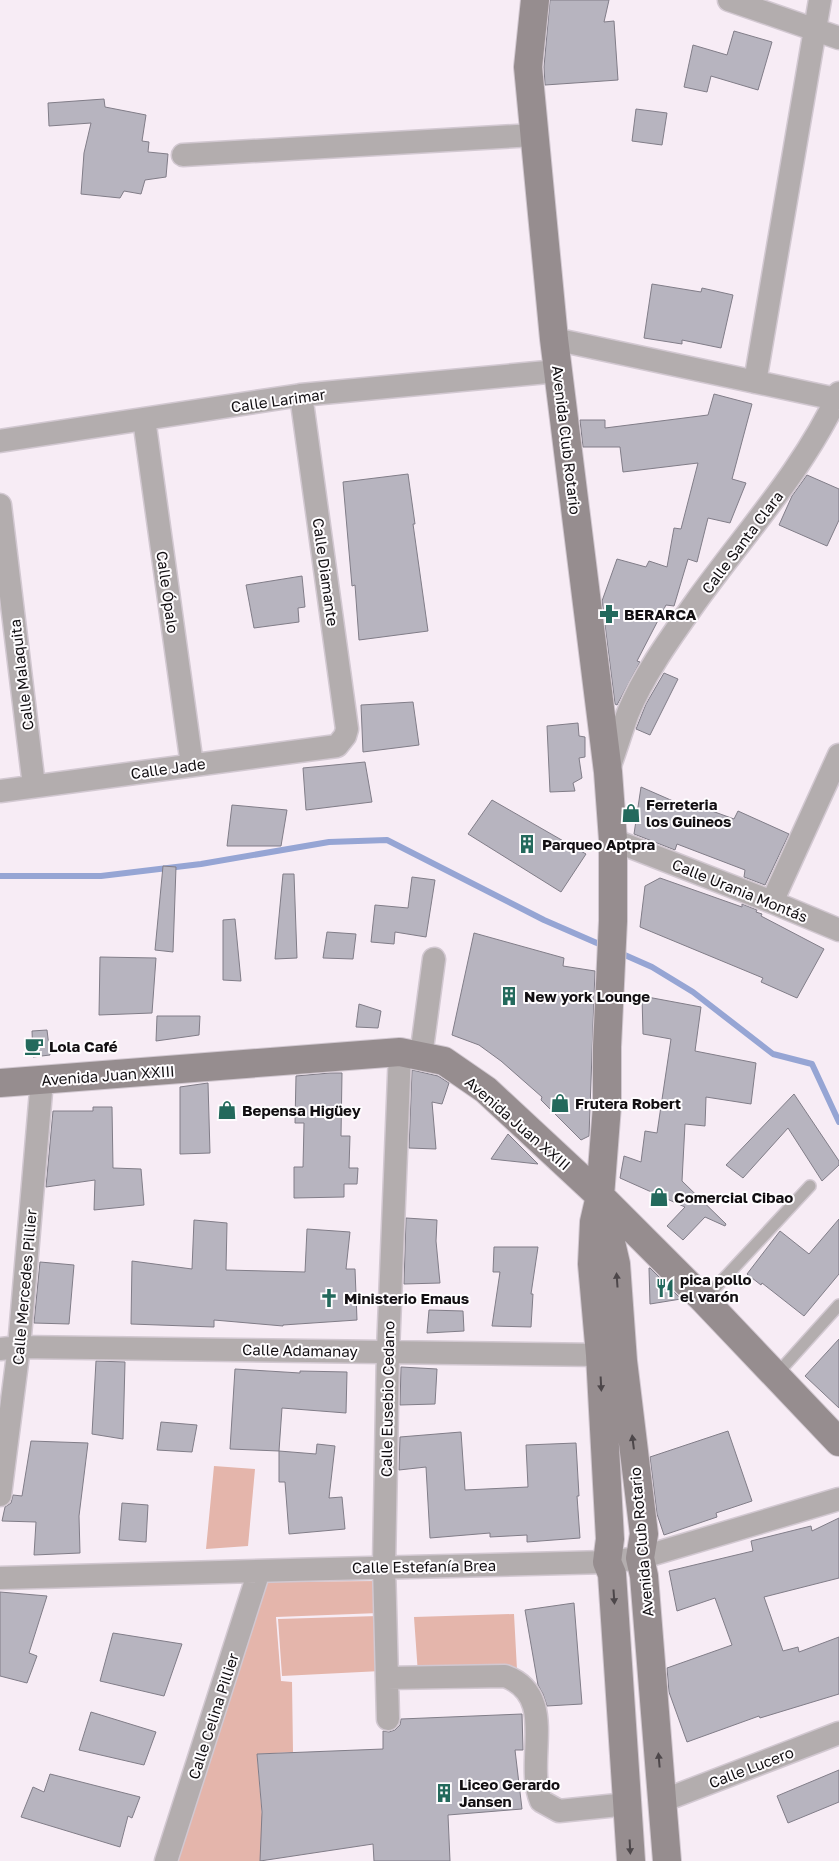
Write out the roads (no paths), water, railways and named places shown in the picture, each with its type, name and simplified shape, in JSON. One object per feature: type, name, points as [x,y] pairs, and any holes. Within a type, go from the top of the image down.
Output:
[{"type":"main road","name":"Avenida Club Rotario","points":[[535,0],[528,67],[534,135],[554,339],[608,772],[613,840],[613,921],[607,1047],[607,1106],[600,1196],[594,1222],[592,1264],[600,1355],[610,1539],[607,1562],[612,1574],[631,1861]]},
{"type":"main road","name":"Avenida Juan XXIII","points":[[0,1083],[411,1054],[444,1061],[486,1090],[600,1196],[704,1300],[839,1442]]},
{"type":"main road","name":"Avenida Club Rotario","points":[[600,1196],[616,1264],[623,1360],[644,1534],[640,1558],[645,1585],[667,1861]]},
{"type":"street","points":[[729,0],[839,38]]},
{"type":"street","points":[[755,382],[820,0]]},
{"type":"street","points":[[183,155],[534,135]]},
{"type":"street","points":[[554,339],[755,382],[838,396]]},
{"type":"street","name":"Calle Larimar","points":[[0,441],[301,395],[558,371]]},
{"type":"street","name":"Calle Diamante","points":[[301,395],[347,729],[345,736],[337,746]]},
{"type":"street","name":"Calle Santa Clara","points":[[608,772],[629,712],[652,667],[695,603],[780,492],[808,452],[838,396]]},
{"type":"street","name":"Calle Ópalo","points":[[144,419],[192,765]]},
{"type":"street","name":"Calle Malaquita","points":[[0,505],[34,786]]},
{"type":"street","name":"Calle Jade","points":[[0,790],[337,746]]},
{"type":"street","points":[[772,902],[838,760]]},
{"type":"street","name":"Calle Urania Montás","points":[[613,840],[839,930]]},
{"type":"street","name":"Calle Eusebio Cedano","points":[[388,1718],[384,1566],[388,1351],[411,1054],[434,959]]},
{"type":"street","name":"Calle Mercedes Pillier","points":[[0,1495],[9,1348],[42,1080]]},
{"type":"street","name":"Calle Adamanay","points":[[9,1348],[600,1355]]},
{"type":"street","name":"Calle Estefanía Brea","points":[[0,1578],[259,1572],[384,1566],[607,1562],[640,1558],[839,1499]]},
{"type":"street","name":"Calle Celina Pillier","points":[[166,1861],[259,1572]]},
{"type":"street","points":[[387,1678],[506,1676],[514,1679],[524,1688],[536,1706],[537,1786],[541,1801],[559,1811],[628,1804]]},
{"type":"street","name":"Calle Lucero","points":[[662,1801],[839,1732]]},
{"type":"lane","points":[[704,1300],[810,1186]]},
{"type":"lane","points":[[776,1375],[839,1305]]},
{"type":"waterway","points":[[0,876],[101,876],[201,864],[329,842],[387,840],[544,920],[606,947]]},
{"type":"waterway","points":[[618,952],[652,967],[693,992],[773,1054],[812,1064],[839,1122]]},
{"type":"place","name":"BERARCA","points":[[609,614]]},
{"type":"place","name":"Ferreteria los Guineos","points":[[631,813]]},
{"type":"place","name":"Parqueo Aptpra","points":[[527,844]]},
{"type":"place","name":"New york Lounge","points":[[509,996]]},
{"type":"place","name":"Lola Café","points":[[34,1046]]},
{"type":"place","name":"Frutera Robert","points":[[560,1103]]},
{"type":"place","name":"Bepensa Higüey","points":[[227,1110]]},
{"type":"place","name":"Comercial Cibao","points":[[659,1197]]},
{"type":"place","name":"pica pollo el varón","points":[[665,1288]]},
{"type":"place","name":"Ministerio Emaus","points":[[329,1298]]},
{"type":"place","name":"Liceo Gerardo Jansen","points":[[444,1793]]}]
